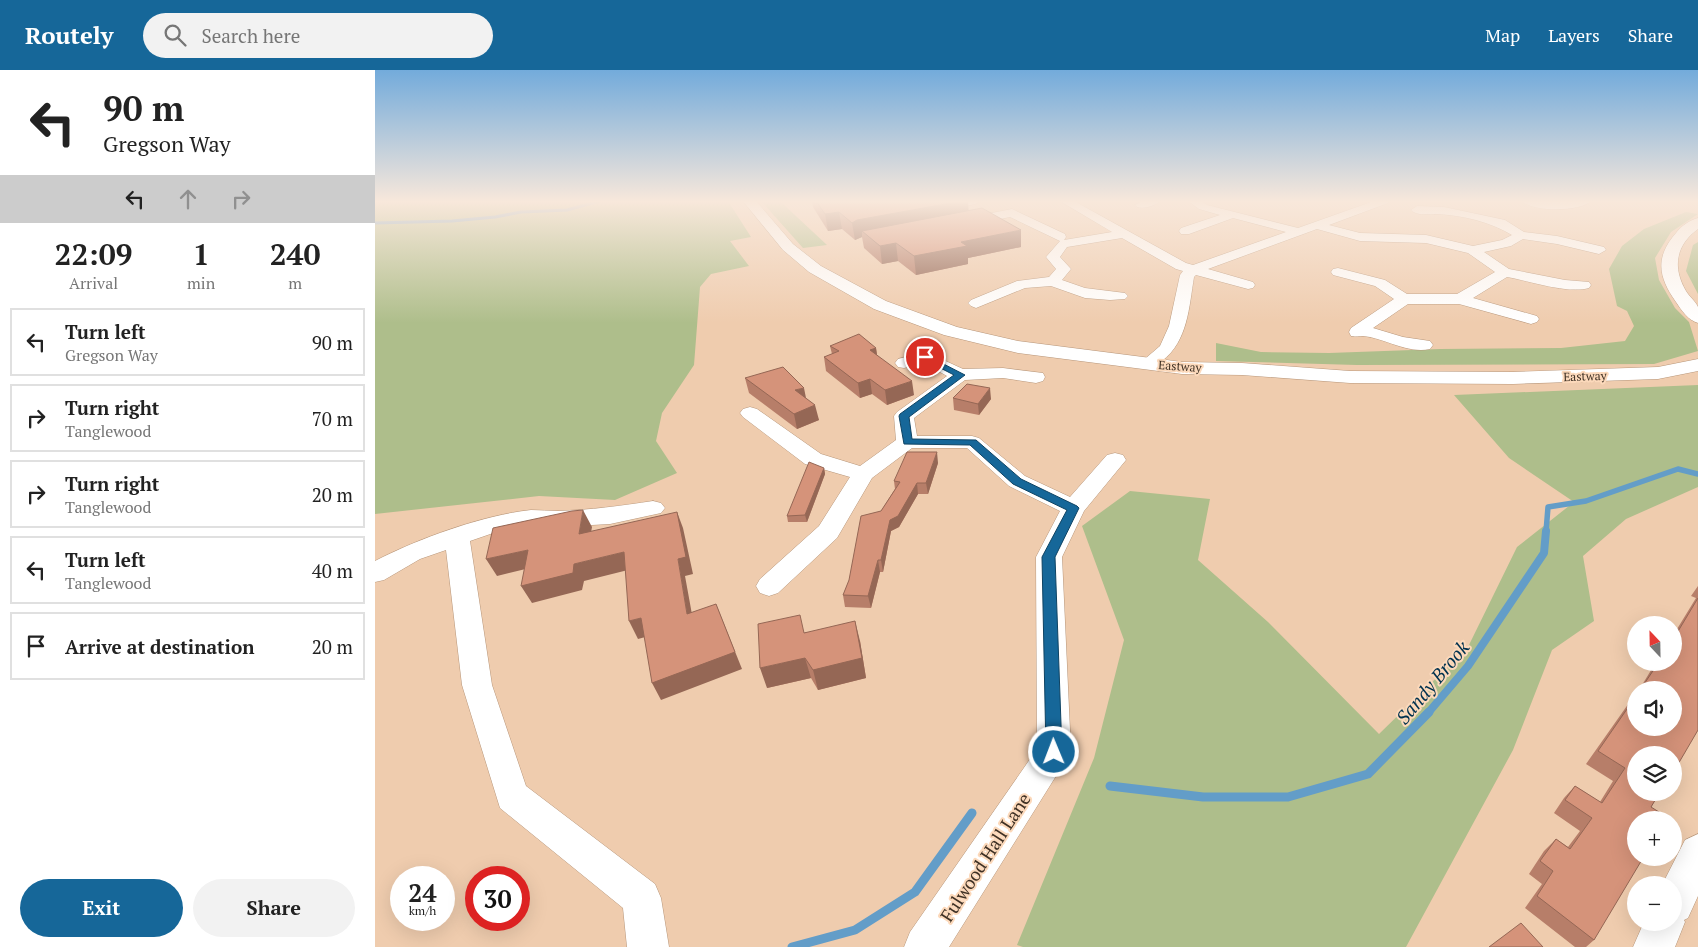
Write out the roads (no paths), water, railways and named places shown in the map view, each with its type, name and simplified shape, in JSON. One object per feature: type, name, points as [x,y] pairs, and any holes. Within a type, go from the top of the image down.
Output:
[{"type":"main road","name":"Eastway","points":[[784,242],[815,269],[880,305],[951,331],[1018,347],[1182,368],[1378,377],[1513,378],[1658,374],[1698,380]]},
{"type":"main road","points":[[1675,242],[1668,259],[1674,285],[1698,317]]},
{"type":"main road","name":"Eastway","points":[[1658,374],[1698,365]]},
{"type":"street","points":[[1053,281],[1064,269],[1053,256],[1063,244],[1075,242]]},
{"type":"street","points":[[1137,242],[1181,266],[1248,285]]},
{"type":"street","points":[[1148,364],[1167,349],[1177,326],[1187,275],[1195,269],[1267,242]]},
{"type":"street","points":[[1363,242],[1368,250]]},
{"type":"street","points":[[1439,242],[1473,250],[1505,272],[1565,284],[1584,285]]},
{"type":"street","points":[[1473,250],[1508,242]]},
{"type":"street","points":[[1565,242],[1599,250]]},
{"type":"street","points":[[1338,272],[1380,283],[1404,299],[1460,299],[1531,319]]},
{"type":"street","points":[[1460,299],[1505,272]]},
{"type":"street","points":[[976,303],[1023,284],[1053,281],[1070,290],[1087,295],[1121,296]]},
{"type":"street","points":[[1404,299],[1359,331],[1402,342],[1424,345]]},
{"type":"street","points":[[1167,349],[1182,368]]},
{"type":"street","points":[[904,364],[925,357],[961,375],[1003,373],[1036,377]]},
{"type":"street","points":[[907,442],[904,416],[961,375]]},
{"type":"street","points":[[750,412],[813,459],[863,474]]},
{"type":"street","points":[[769,586],[828,532],[863,474],[907,442],[972,442],[1017,482],[1073,508]]},
{"type":"street","name":"Fulwood Hall Lane","points":[[925,947],[1054,752],[1049,557],[1073,508],[1115,460]]},
{"type":"street","points":[[375,573],[411,553],[495,524],[532,518],[555,519],[610,516],[653,508]]},
{"type":"street","points":[[457,537],[477,685],[512,796],[641,898],[647,947]]},
{"type":"street","points":[[1682,887],[1698,853]]},
{"type":"street","points":[[1654,947],[1661,931]]},
{"type":"waterway","name":"Sandy Brook","points":[[1546,532],[1548,507],[1586,501],[1678,469],[1698,474]]},
{"type":"waterway","name":"Sandy Brook","points":[[1428,713],[1468,666],[1544,553],[1546,531]]},
{"type":"waterway","name":"Sandy Brook","points":[[1110,786],[1203,797],[1288,797],[1368,774],[1429,712]]},
{"type":"waterway","points":[[792,947],[855,930],[915,892],[972,813]]}]
